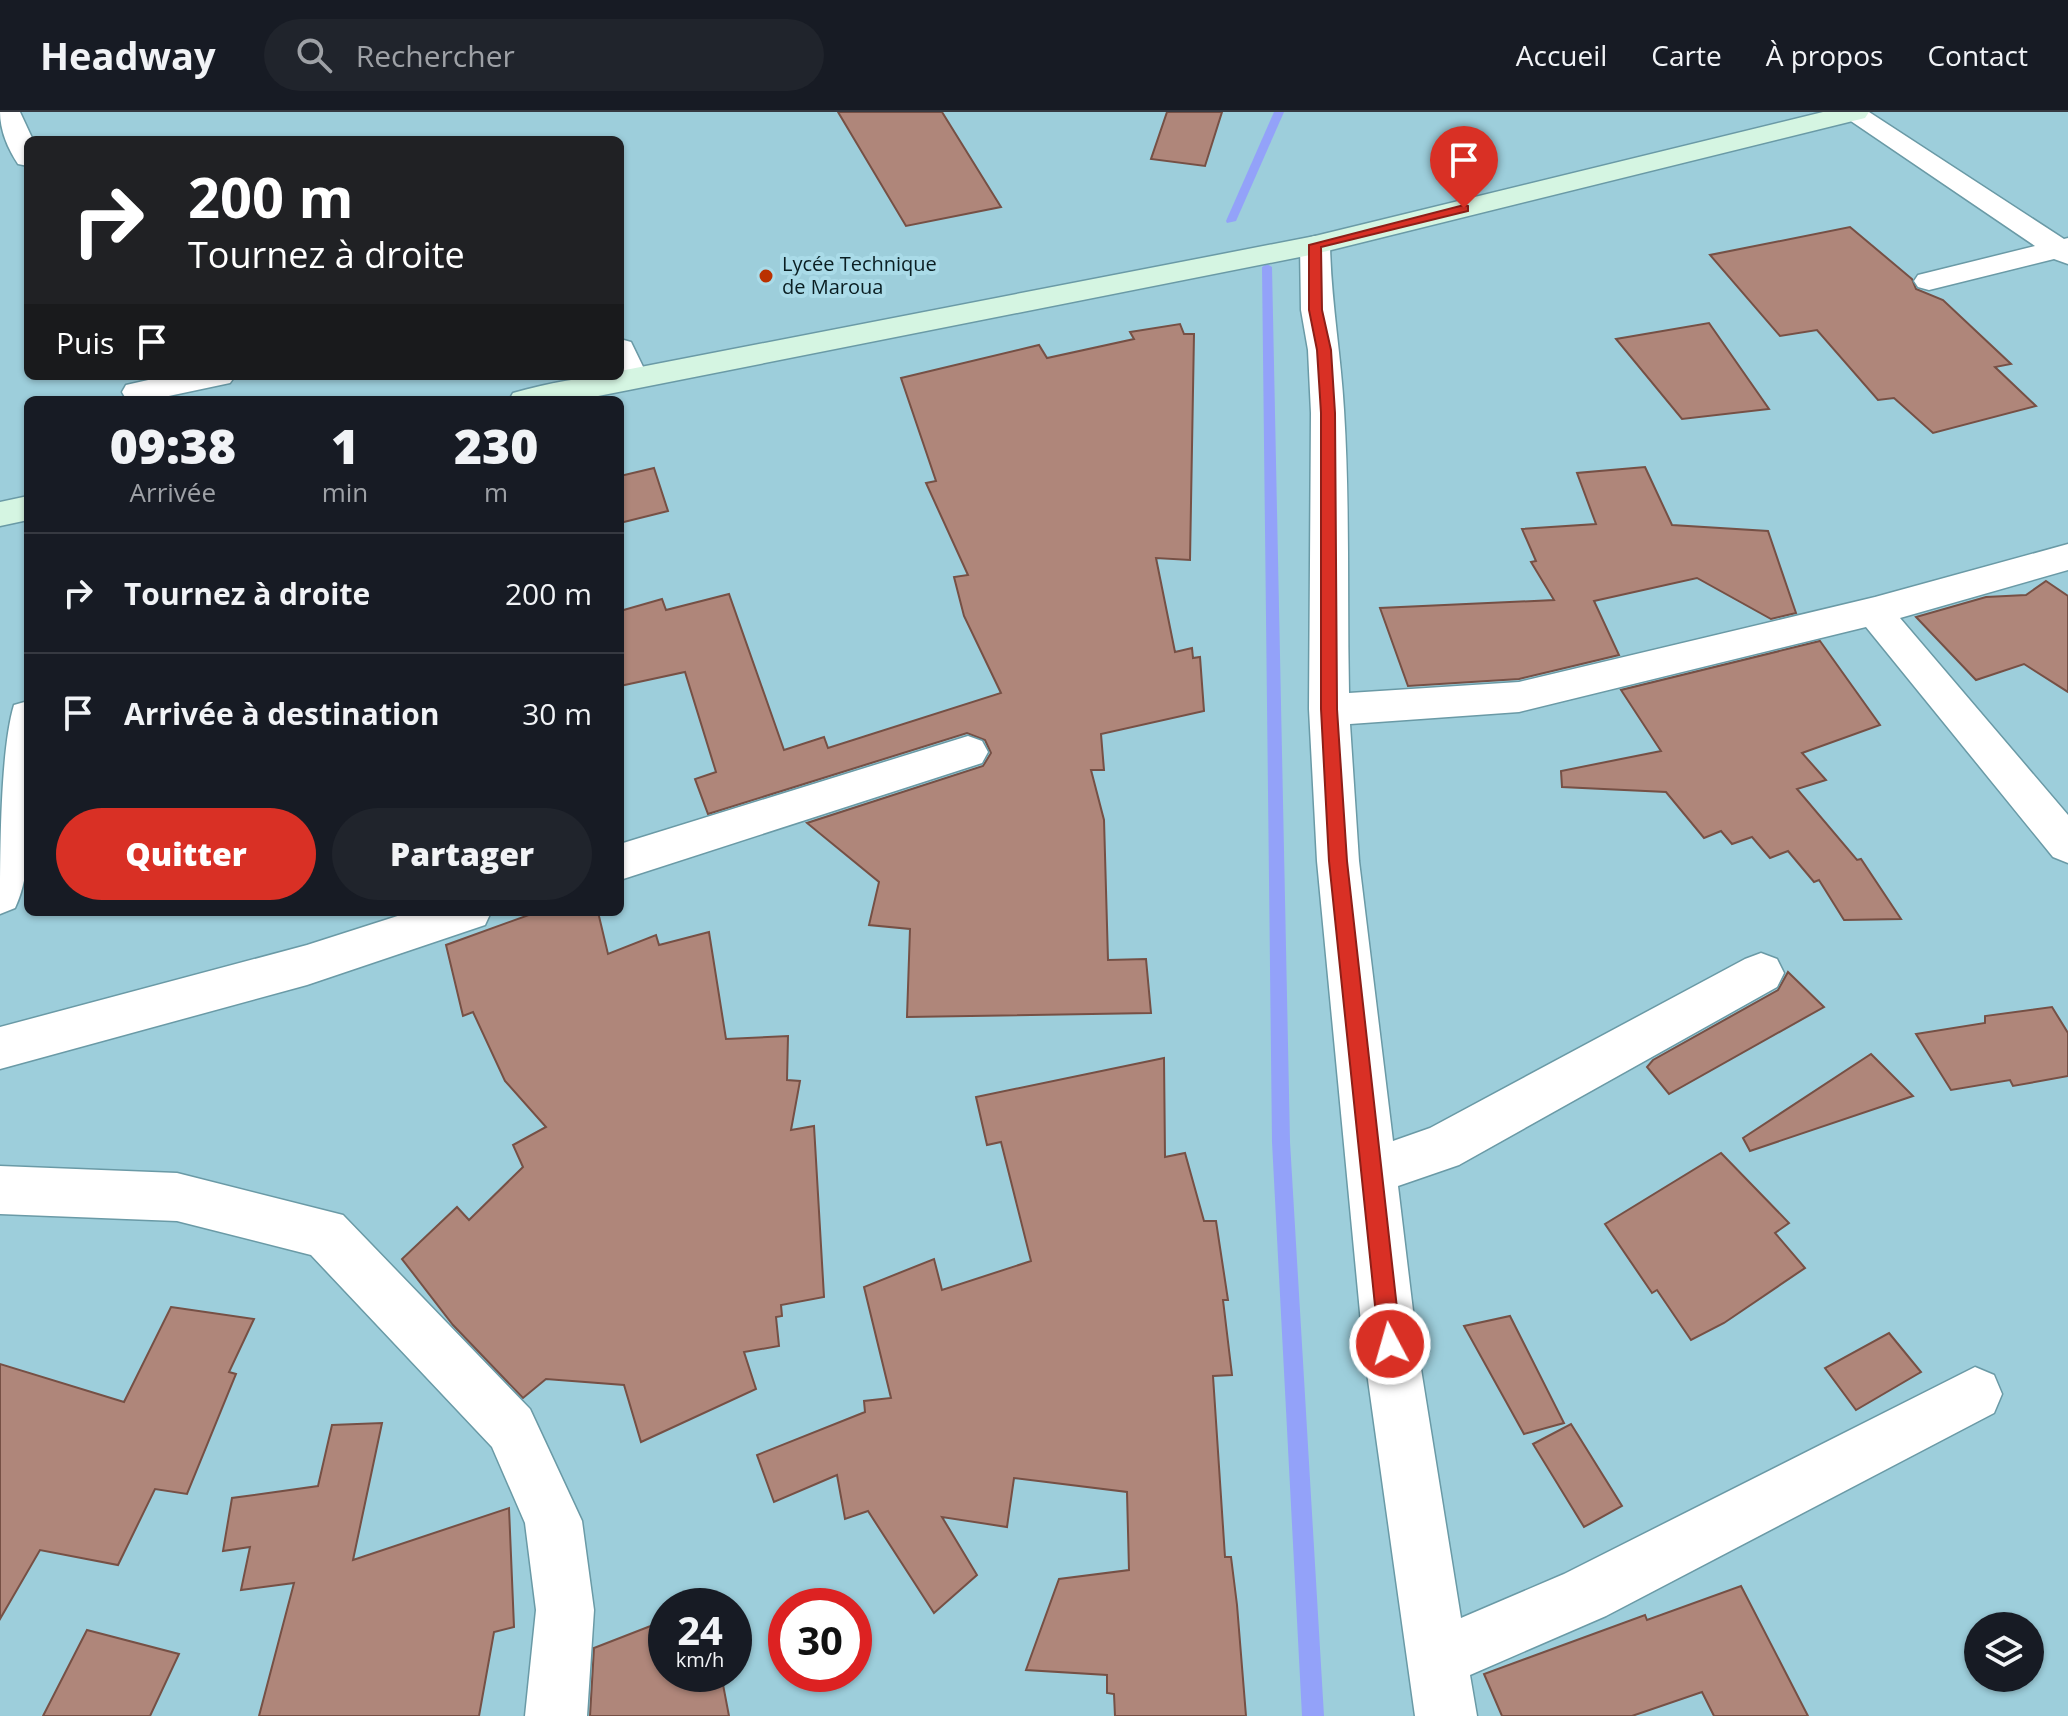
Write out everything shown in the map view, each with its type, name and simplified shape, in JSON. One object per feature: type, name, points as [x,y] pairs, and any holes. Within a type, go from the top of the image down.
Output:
[{"type":"street","points":[[7,112],[24,149]]},
{"type":"street","points":[[626,363],[1315,245],[1854,112],[2065,250]]},
{"type":"street","points":[[1315,245],[1316,310],[1324,350],[1328,413],[1329,709],[1338,861],[1390,1344],[1446,1716]]},
{"type":"street","points":[[1929,281],[2065,250]]},
{"type":"street","points":[[137,389],[194,380]]},
{"type":"street","points":[[536,396],[580,380]]},
{"type":"street","points":[[0,514],[24,509]]},
{"type":"street","points":[[1329,709],[1419,706],[1519,697],[1875,611],[2068,557]]},
{"type":"street","points":[[1875,611],[1897,642],[2068,845]]},
{"type":"street","points":[[0,895],[24,742]]},
{"type":"street","points":[[624,861],[968,752]]},
{"type":"street","points":[[0,1048],[307,965],[457,916]]},
{"type":"street","points":[[1370,1172],[1442,1148],[1761,973]]},
{"type":"street","points":[[0,1190],[177,1197],[325,1233],[511,1428],[553,1521],[565,1610],[556,1716]]},
{"type":"street","points":[[1438,1658],[1585,1595],[1975,1394]]},
{"type":"building","points":[[838,112],[942,112],[1001,207],[906,226]]},
{"type":"building","points":[[1167,112],[1222,112],[1205,166],[1151,159]]},
{"type":"building","points":[[1850,227],[1912,279],[1916,289],[1943,300],[2011,364],[1995,367],[2036,406],[1933,433],[1894,398],[1878,400],[1817,330],[1780,336],[1710,255]]},
{"type":"building","points":[[1709,323],[1769,409],[1682,419],[1616,339]]},
{"type":"building","points":[[1180,324],[1184,334],[1194,334],[1190,560],[1156,558],[1175,652],[1192,648],[1193,658],[1200,657],[1204,711],[1101,734],[1104,770],[1091,770],[1104,820],[1108,960],[1146,959],[1151,1013],[907,1017],[910,929],[869,925],[879,882],[807,823],[983,766],[991,753],[985,740],[967,733],[708,814],[695,779],[716,772],[685,672],[624,685],[624,610],[662,599],[666,610],[729,594],[784,750],[824,737],[828,748],[1001,693],[964,616],[954,577],[968,575],[926,483],[936,481],[901,378],[1039,345],[1047,358],[1134,339],[1130,332]]},
{"type":"building","points":[[1645,467],[1672,525],[1768,531],[1796,613],[1771,619],[1697,578],[1594,601],[1619,655],[1519,679],[1408,686],[1380,608],[1554,600],[1531,562],[1536,561],[1522,529],[1596,524],[1577,473]]},
{"type":"building","points":[[654,468],[668,511],[624,522],[624,475]]},
{"type":"building","points":[[2046,581],[2068,596],[2068,692],[2024,664],[1976,680],[1916,617],[1986,597],[2026,595]]},
{"type":"building","points":[[1820,641],[1880,725],[1802,753],[1826,780],[1797,789],[1857,860],[1861,859],[1901,919],[1844,920],[1819,880],[1814,882],[1788,851],[1770,858],[1752,837],[1732,844],[1721,831],[1704,838],[1666,792],[1562,787],[1561,771],[1661,751],[1621,690]]},
{"type":"building","points":[[526,916],[599,916],[608,954],[656,935],[659,945],[709,932],[726,1039],[788,1036],[787,1080],[800,1081],[791,1130],[814,1126],[824,1297],[781,1305],[782,1316],[776,1317],[779,1346],[744,1352],[756,1389],[641,1442],[624,1385],[546,1379],[523,1398],[453,1325],[402,1259],[457,1207],[469,1220],[523,1167],[513,1145],[546,1127],[505,1081],[473,1012],[463,1016],[446,945]]},
{"type":"building","points":[[1788,972],[1824,1007],[1669,1094],[1647,1067],[1653,1060],[1778,990]]},
{"type":"building","points":[[2052,1007],[2068,1033],[2068,1076],[2013,1086],[2010,1080],[1951,1090],[1916,1034],[1985,1023],[1985,1016]]},
{"type":"building","points":[[1871,1054],[1913,1096],[1750,1151],[1743,1138]]},
{"type":"building","points":[[1164,1058],[1165,1157],[1185,1153],[1204,1221],[1216,1221],[1228,1300],[1223,1300],[1232,1375],[1213,1376],[1225,1557],[1231,1557],[1246,1716],[1115,1716],[1114,1694],[1107,1693],[1107,1675],[1026,1670],[1059,1579],[1129,1570],[1127,1492],[1014,1478],[1007,1527],[942,1517],[977,1575],[934,1613],[868,1511],[845,1519],[837,1475],[774,1502],[757,1455],[865,1412],[864,1401],[891,1398],[864,1287],[934,1259],[942,1290],[1031,1261],[1001,1142],[987,1145],[976,1097]]},
{"type":"building","points":[[1721,1153],[1789,1223],[1775,1233],[1805,1268],[1724,1323],[1691,1340],[1657,1290],[1652,1293],[1605,1224]]},
{"type":"building","points":[[171,1307],[254,1319],[229,1372],[236,1374],[187,1494],[155,1489],[118,1565],[40,1550],[0,1619],[0,1364],[124,1402]]},
{"type":"building","points":[[1510,1316],[1564,1423],[1524,1434],[1464,1326]]},
{"type":"building","points":[[1889,1333],[1921,1372],[1856,1410],[1825,1368]]},
{"type":"building","points":[[382,1423],[353,1560],[509,1508],[514,1627],[494,1632],[479,1716],[259,1716],[294,1583],[241,1590],[250,1547],[223,1551],[232,1498],[318,1486],[332,1425]]},
{"type":"building","points":[[1571,1424],[1622,1506],[1584,1527],[1533,1444]]},
{"type":"building","points":[[1741,1586],[1808,1716],[1714,1716],[1702,1692],[1632,1716],[1502,1716],[1484,1674],[1645,1615],[1647,1620]]},
{"type":"building","points":[[648,1627],[648,1692],[724,1692],[729,1716],[590,1716],[594,1648]]},
{"type":"building","points":[[87,1630],[179,1654],[150,1716],[43,1716]]},
{"type":"waterway","points":[[1231,221],[1279,112]]},
{"type":"waterway","points":[[1267,267],[1281,1142],[1313,1716]]},
{"type":"place","name":"Lycée Technique de Maroua","points":[[766,276]]},
{"type":"route","points":[[1390,1344],[1338,861],[1329,709],[1331,530],[1328,413],[1324,350],[1316,310],[1315,245],[1464,208]]}]
